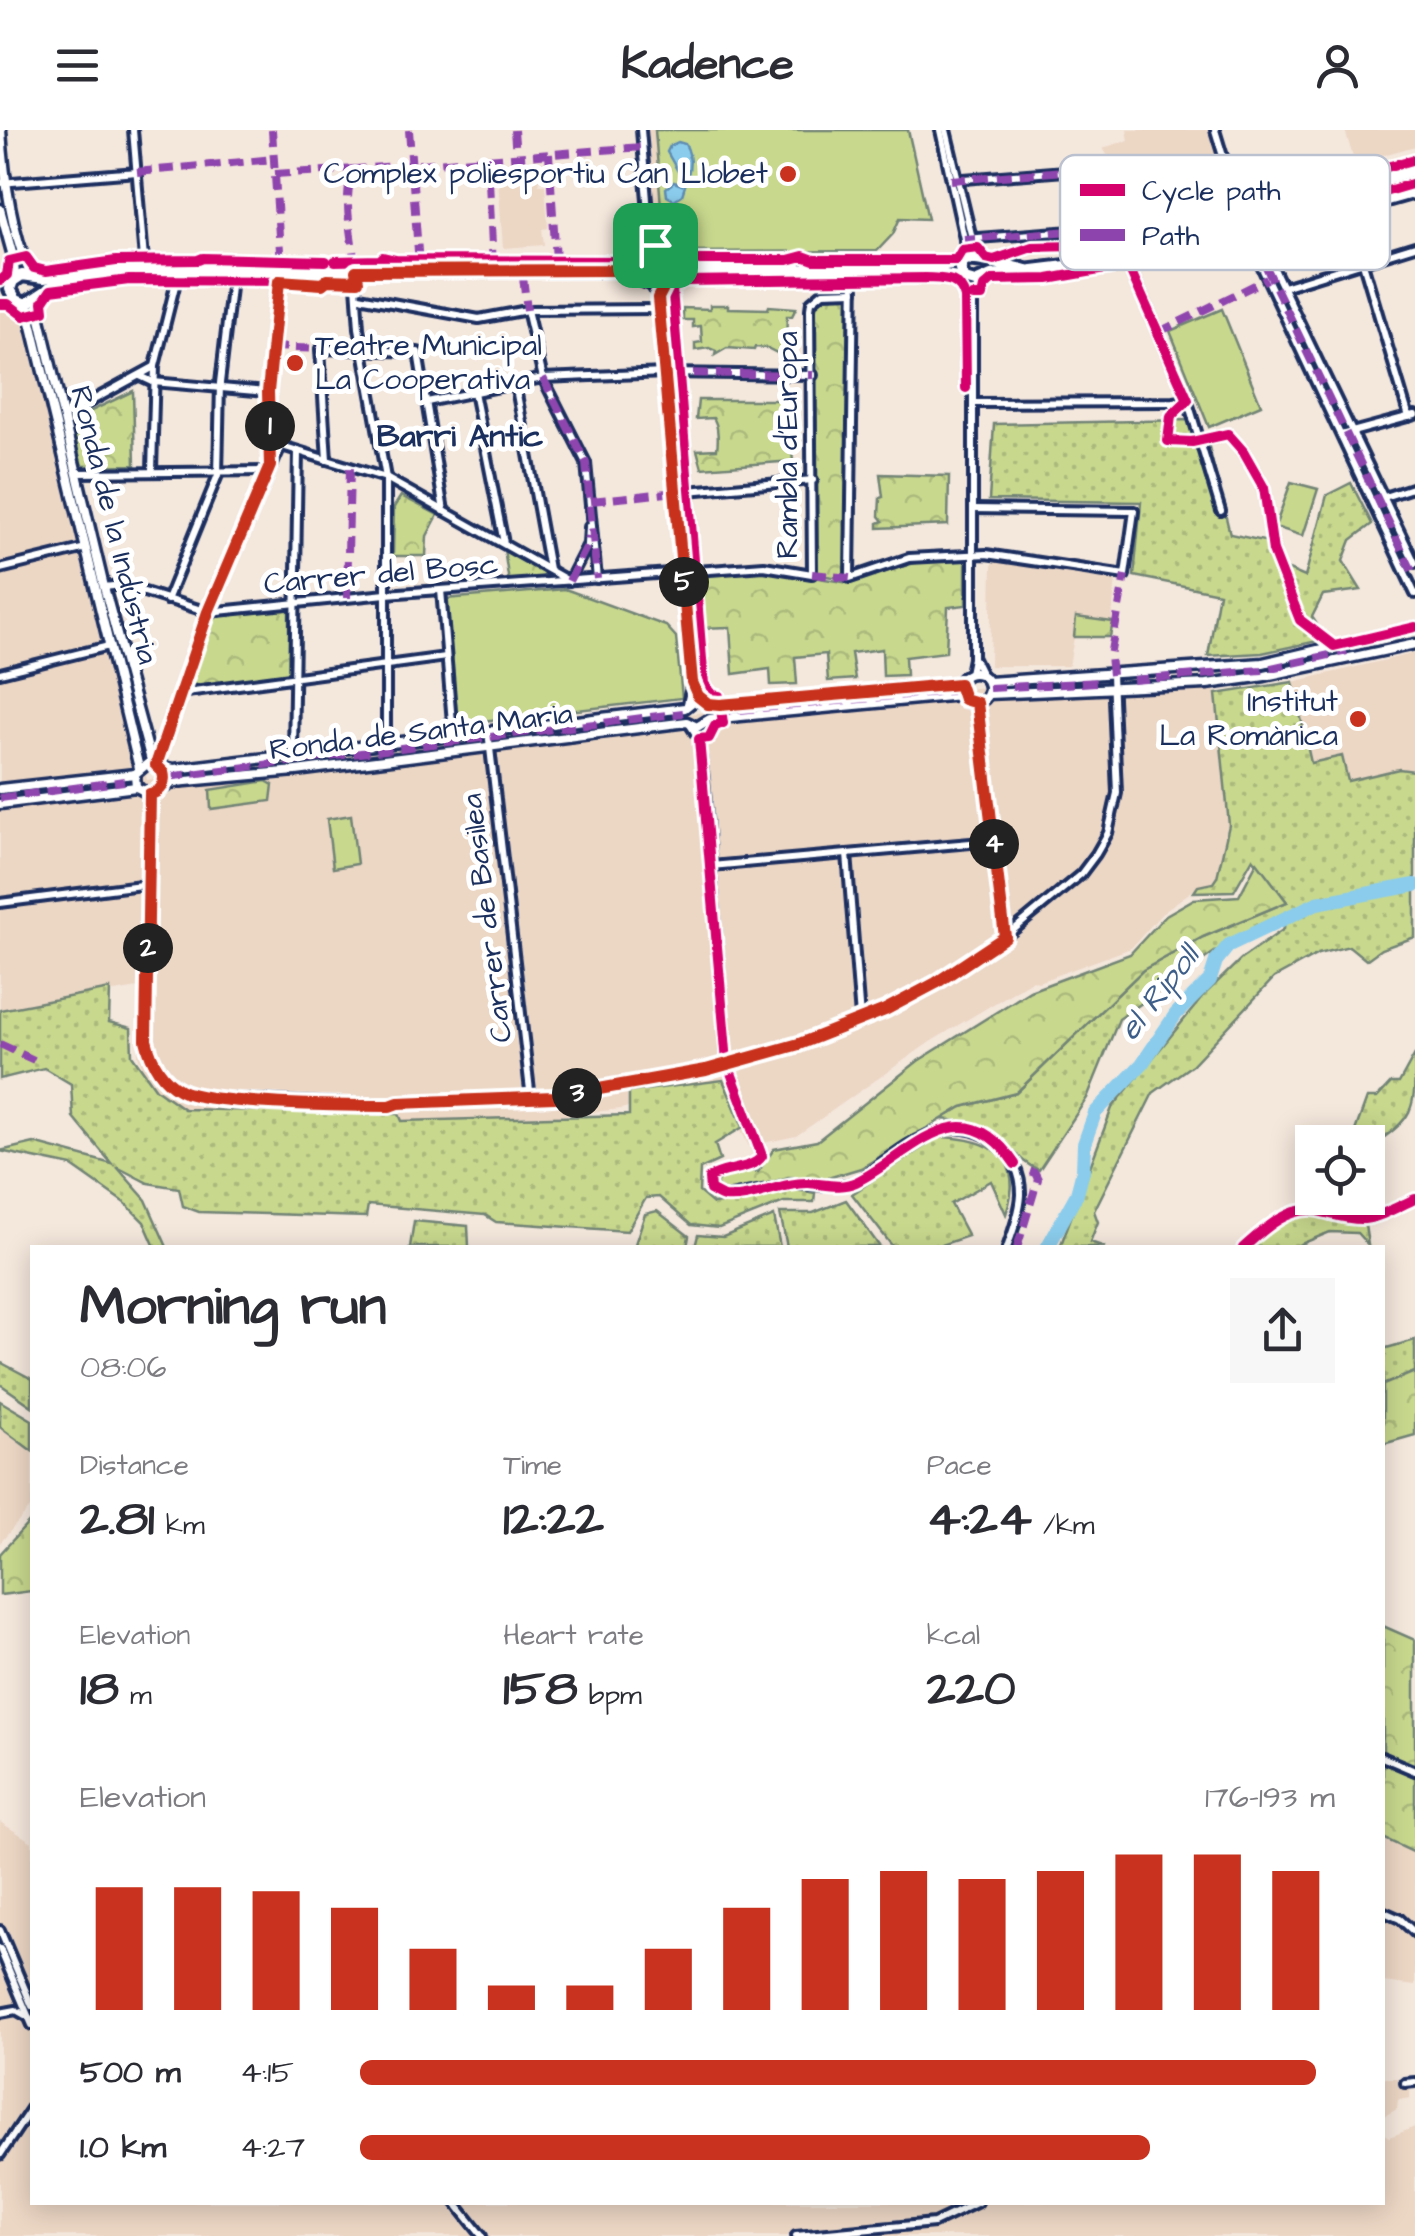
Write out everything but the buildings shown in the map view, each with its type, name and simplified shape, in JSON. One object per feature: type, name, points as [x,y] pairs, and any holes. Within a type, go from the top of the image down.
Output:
[{"type":"main road","points":[[1390,177],[1415,170]]},
{"type":"main road","points":[[0,298],[29,303],[55,284],[145,270],[616,270],[646,260],[666,259],[719,270],[916,270],[972,261],[1026,270]]},
{"type":"main road","points":[[666,259],[672,270],[667,281]]},
{"type":"main road","points":[[646,260],[642,269],[648,282]]},
{"type":"main road","points":[[965,279],[960,268],[972,261]]},
{"type":"main road","points":[[972,261],[984,271],[980,279]]},
{"type":"main road","points":[[916,270],[980,279],[1060,266]]},
{"type":"main road","points":[[616,270],[648,282],[719,270]]},
{"type":"main road","points":[[18,302],[11,295],[9,284],[32,277],[113,272]]},
{"type":"main road","points":[[32,277],[39,287],[38,296]]},
{"type":"street","points":[[1,130],[3,182],[32,277]]},
{"type":"street","points":[[133,130],[145,270]]},
{"type":"street","points":[[641,130],[650,234],[646,260]]},
{"type":"street","points":[[943,130],[972,261]]},
{"type":"street","points":[[1215,130],[1223,155]]},
{"type":"street","points":[[954,180],[1060,170]]},
{"type":"street","points":[[3,182],[136,172]]},
{"type":"street","points":[[1390,201],[1415,194]]},
{"type":"street","points":[[0,209],[14,260],[9,284]]},
{"type":"street","points":[[968,238],[1060,231]]},
{"type":"street","points":[[650,234],[666,259]]},
{"type":"street","points":[[1390,254],[1415,247]]},
{"type":"street","points":[[152,470],[155,366],[179,270]]},
{"type":"street","points":[[167,600],[219,470],[220,387],[233,270]]},
{"type":"street","name":"Rambla d'Europa","points":[[854,270],[850,578],[909,558],[973,554]]},
{"type":"street","points":[[1131,270],[1188,400],[1221,511]]},
{"type":"street","points":[[1263,270],[1415,594]]},
{"type":"street","points":[[1275,270],[1414,558],[1400,560]]},
{"type":"street","points":[[1272,290],[1337,270]]},
{"type":"street","points":[[1341,435],[1412,416],[1365,270]]},
{"type":"street","points":[[270,468],[268,392],[280,271]]},
{"type":"street","points":[[356,271],[359,328],[386,478],[386,744]]},
{"type":"street","points":[[965,279],[973,296]]},
{"type":"street","points":[[705,703],[959,684],[970,673],[974,658],[973,296],[980,279]]},
{"type":"street","points":[[658,298],[667,281]]},
{"type":"street","points":[[648,282],[658,298],[676,492],[692,682],[686,706],[688,724],[699,739]]},
{"type":"street","name":"Rambla d'Europa","points":[[812,574],[812,302],[823,292],[854,291]]},
{"type":"street","name":"Ronda de la Indústria","points":[[38,296],[40,320],[146,754],[156,766]]},
{"type":"street","points":[[358,296],[478,319],[527,310],[659,310]]},
{"type":"street","name":"Ronda de la Indústria","points":[[18,302],[30,318],[137,771]]},
{"type":"street","points":[[527,310],[543,378],[586,462],[596,579]]},
{"type":"street","points":[[327,460],[320,348],[418,352],[444,511]]},
{"type":"street","points":[[64,416],[155,366]]},
{"type":"street","points":[[427,402],[543,378],[665,373],[813,376]]},
{"type":"street","points":[[140,376],[153,382],[268,392]]},
{"type":"street","points":[[515,384],[551,582]]},
{"type":"street","points":[[474,392],[505,545]]},
{"type":"street","points":[[974,402],[1188,400]]},
{"type":"street","points":[[270,439],[386,478],[568,581],[588,544],[591,501]]},
{"type":"street","points":[[156,766],[208,612],[282,446]]},
{"type":"street","points":[[293,754],[298,451]]},
{"type":"street","points":[[77,472],[270,468]]},
{"type":"street","points":[[676,492],[813,480]]},
{"type":"street","points":[[1372,501],[1415,487]]},
{"type":"street","points":[[973,554],[1125,575],[1134,511],[974,509]]},
{"type":"street","points":[[0,569],[86,548]]},
{"type":"street","name":"Carrer del Bosc","points":[[104,586],[122,585],[208,612],[386,594],[776,566],[812,574]]},
{"type":"street","points":[[441,590],[454,736]]},
{"type":"street","points":[[970,673],[985,678],[1112,675],[1263,663],[1415,626]]},
{"type":"street","points":[[959,684],[960,695],[977,703],[988,694],[1206,684],[1265,676],[1415,644]]},
{"type":"street","points":[[0,673],[109,646]]},
{"type":"street","points":[[179,693],[446,657]]},
{"type":"street","points":[[974,658],[985,678],[988,694]]},
{"type":"street","points":[[150,794],[146,1040],[158,1071],[182,1091],[211,1098],[373,1106],[531,1099],[694,1073],[799,1044],[885,1010],[936,983],[1005,937],[1081,874],[1108,834],[1118,793],[1112,675]]},
{"type":"street","points":[[692,682],[705,703],[707,722],[699,739],[727,1062],[762,1156],[754,1165],[716,1173],[710,1178],[710,1190],[725,1197],[794,1184],[855,1183],[939,1130],[969,1129],[994,1140],[1015,1164],[1021,1200],[1008,1245]]},
{"type":"street","points":[[707,722],[960,695]]},
{"type":"street","name":"Ronda de Santa Maria","points":[[156,766],[386,744],[705,703]]},
{"type":"street","points":[[977,703],[1005,937]]},
{"type":"street","name":"Ronda de Santa Maria","points":[[162,787],[175,782],[707,722]]},
{"type":"street","name":"Carrer de Basilea","points":[[488,731],[531,1099]]},
{"type":"street","points":[[0,789],[156,766]]},
{"type":"street","points":[[150,794],[162,787],[164,777],[156,766]]},
{"type":"street","points":[[136,788],[137,771]]},
{"type":"street","points":[[0,804],[136,788],[150,794]]},
{"type":"street","points":[[710,866],[993,841]]},
{"type":"street","points":[[846,854],[860,1018]]},
{"type":"street","points":[[0,903],[149,884]]},
{"type":"street","points":[[1385,1758],[1415,1772]]},
{"type":"street","points":[[1385,1912],[1400,1919],[1415,1933]]},
{"type":"street","points":[[0,1930],[30,2001]]},
{"type":"street","points":[[0,1949],[30,2019]]},
{"type":"street","points":[[0,2012],[16,2010],[30,2020]]},
{"type":"street","points":[[1405,2083],[1415,2082]]},
{"type":"street","points":[[0,2155],[30,2109]]},
{"type":"street","points":[[457,2205],[482,2236]]},
{"type":"street","points":[[796,2236],[875,2232],[934,2223],[972,2205]]},
{"type":"shaded area","points":[[635,130],[655,130],[663,232],[643,239]]},
{"type":"shaded area","points":[[1127,130],[1215,130],[1223,155],[1107,155],[1103,148],[1129,140]]},
{"type":"shaded area","points":[[1345,130],[1415,130],[1415,146],[1383,155],[1353,155]]},
{"type":"shaded area","points":[[537,160],[539,185],[545,185],[548,228],[542,229],[544,245],[503,248],[497,163]]},
{"type":"shaded area","points":[[0,307],[14,309],[26,319],[147,780],[697,713],[975,688],[1204,677],[1216,694],[1229,825],[1217,877],[1213,884],[1199,886],[1164,911],[1131,948],[1038,982],[1033,980],[930,1042],[796,1136],[749,1146],[716,1080],[621,1109],[491,1123],[189,1116],[160,1099],[147,1080],[138,1055],[144,987],[0,1014]]},
{"type":"shaded area","points":[[996,559],[1116,578],[1110,637],[1074,637],[1069,666],[990,666],[992,566]]},
{"type":"shaded area","name":"Institut La Romànica","points":[[1415,653],[1415,771],[1399,769],[1347,781],[1310,763],[1293,682]]},
{"type":"shaded area","points":[[0,1427],[30,1450],[30,1508],[0,1543]]},
{"type":"shaded area","points":[[0,1822],[30,1841],[30,2205],[1385,2205],[1385,2134],[1390,2137],[1415,2127],[1415,2236],[0,2236]]},
{"type":"shaded area","points":[[1385,1839],[1415,1853],[1415,1986],[1385,1982]]},
{"type":"shaded area","points":[[1385,2078],[1410,2078],[1410,2098],[1398,2100],[1397,2109],[1385,2116]]},
{"type":"green space","name":"Complex poliesportiu Can Llobet","points":[[655,130],[908,130],[928,219],[900,218],[893,234],[877,251],[683,252],[663,232]]},
{"type":"green space","points":[[854,291],[847,579],[812,574],[810,309],[816,296]]},
{"type":"green space","points":[[710,305],[796,308],[792,316],[787,316],[786,342],[793,342],[795,349],[779,350],[779,354],[767,348],[727,348],[715,355],[716,351],[709,348],[695,350],[695,343],[702,342],[701,326],[693,327],[693,320],[683,320],[683,308],[710,309]]},
{"type":"green space","points":[[1222,309],[1261,405],[1209,427],[1170,331]]},
{"type":"green space","points":[[133,391],[135,465],[82,466],[70,421]]},
{"type":"green space","points":[[698,400],[792,400],[791,410],[786,410],[785,442],[791,444],[793,461],[702,468],[697,450],[717,449],[718,434],[713,418],[696,419]]},
{"type":"green space","points":[[1189,420],[1208,443],[1230,534],[1278,544],[1284,568],[1305,577],[1327,495],[1351,483],[1372,524],[1351,540],[1343,561],[1361,590],[1323,595],[1312,617],[1327,639],[1262,653],[1208,656],[1219,593],[1134,576],[1141,502],[989,500],[994,424]]},
{"type":"green space","points":[[880,474],[949,476],[948,525],[878,528],[883,521],[879,516],[883,497]]},
{"type":"green space","points":[[1291,482],[1318,489],[1303,536],[1275,527]]},
{"type":"green space","points":[[401,496],[438,515],[427,536],[426,556],[393,556],[394,507]]},
{"type":"green space","points":[[504,549],[542,571],[545,578],[509,583]]},
{"type":"green space","points":[[966,558],[966,605],[948,607],[946,652],[905,657],[906,675],[883,676],[882,649],[851,653],[855,679],[828,681],[826,654],[795,657],[797,684],[771,685],[770,669],[733,674],[730,627],[699,628],[697,575],[770,570],[849,583],[921,561]]},
{"type":"green space","points":[[565,589],[666,626],[676,637],[682,698],[456,724],[445,599]]},
{"type":"green space","points":[[289,609],[289,673],[193,687],[187,682],[212,617]]},
{"type":"green space","points":[[1076,617],[1113,622],[1110,637],[1074,637]]},
{"type":"green space","points":[[1293,682],[1311,763],[1342,756],[1348,781],[1399,769],[1415,771],[1415,937],[1381,949],[1366,960],[1349,946],[1318,954],[1274,978],[1192,1065],[1153,1093],[1094,1211],[1098,1222],[1090,1242],[1099,1245],[1061,1245],[1112,1108],[1205,994],[1241,959],[1284,929],[1285,916],[1226,944],[1119,1019],[1087,1098],[1039,1170],[989,1130],[941,1119],[962,1107],[1016,1093],[1143,970],[1203,937],[1287,902],[1253,858],[1234,891],[1194,892],[1217,877],[1229,825],[1216,694]]},
{"type":"green space","points":[[266,781],[273,785],[271,801],[211,809],[210,790]]},
{"type":"green space","points":[[351,815],[357,864],[333,868],[327,819]]},
{"type":"green space","points":[[1257,862],[1287,902],[1203,937],[1143,970],[1016,1093],[962,1107],[861,1168],[828,1178],[788,1177],[746,1190],[722,1191],[716,1184],[735,1172],[758,1172],[774,1149],[817,1141],[918,1061],[1030,991],[1130,954],[1166,915],[1194,899],[1239,896]]},
{"type":"green space","points":[[110,989],[109,1022],[131,1028],[132,1055],[156,1089],[184,1109],[399,1114],[402,1121],[629,1115],[629,1092],[723,1080],[743,1127],[715,1144],[720,1160],[700,1169],[699,1192],[713,1204],[791,1190],[815,1193],[814,1202],[784,1202],[719,1228],[691,1225],[659,1197],[646,1198],[627,1231],[496,1222],[485,1215],[368,1205],[366,1217],[199,1212],[183,1206],[179,1188],[148,1183],[117,1167],[146,1200],[166,1245],[154,1245],[144,1222],[126,1204],[72,1166],[0,1151],[34,1143],[112,1164],[73,1117],[71,1084],[44,1068],[0,1079],[0,1010]]},
{"type":"green space","points":[[1415,1054],[1413,1102],[1404,1120],[1385,1136],[1385,1125],[1357,1125],[1367,1098],[1377,1098],[1391,1083],[1399,1083]]},
{"type":"green space","points":[[939,1137],[974,1141],[988,1147],[999,1154],[1011,1178],[1006,1214],[991,1181],[951,1204],[968,1236],[941,1245],[891,1245],[852,1194]]},
{"type":"green space","points":[[846,1200],[879,1245],[787,1245],[780,1213],[813,1213]]},
{"type":"green space","points":[[657,1211],[689,1236],[687,1245],[635,1245],[645,1214]]},
{"type":"green space","points":[[1306,1215],[1320,1215],[1365,1225],[1368,1245],[1357,1233],[1330,1232],[1299,1245],[1249,1245],[1268,1229]]},
{"type":"green space","points":[[774,1216],[780,1245],[696,1245],[698,1235],[723,1237]]},
{"type":"green space","points":[[414,1221],[468,1226],[469,1245],[410,1245]]},
{"type":"green space","points":[[1415,1340],[1415,1372],[1385,1384],[1385,1348]]},
{"type":"green space","points":[[0,1362],[30,1378],[30,1405],[0,1384]]},
{"type":"green space","points":[[1415,1372],[1415,1435],[1385,1443],[1385,1384]]},
{"type":"green space","points":[[0,1401],[30,1419],[30,1450],[0,1427]]},
{"type":"green space","points":[[30,1521],[30,1591],[0,1595],[0,1554]]},
{"type":"green space","points":[[1385,1627],[1415,1640],[1415,1853],[1385,1839]]},
{"type":"water","points":[[678,142],[685,144],[690,163],[682,195],[674,200],[667,196],[666,188],[674,182],[682,185],[685,176],[667,152]]},
{"type":"waterway","name":"el Ripoll","points":[[1049,1245],[1077,1194],[1084,1144],[1095,1113],[1142,1064],[1176,1014],[1210,980],[1216,961],[1229,945],[1317,903],[1415,885]]},
{"type":"marked path","points":[[272,130],[281,266]]},
{"type":"marked path","points":[[409,130],[419,265]]},
{"type":"marked path","points":[[514,130],[516,156]]},
{"type":"marked path","points":[[355,266],[348,201],[357,169],[642,147]]},
{"type":"marked path","points":[[549,154],[556,260]]},
{"type":"marked path","points":[[488,158],[493,268]]},
{"type":"marked path","points":[[137,172],[274,159]]},
{"type":"marked path","points":[[275,174],[357,169]]},
{"type":"marked path","points":[[951,180],[1060,171]]},
{"type":"marked path","points":[[964,239],[1060,232]]},
{"type":"marked path","points":[[1268,270],[1415,577]]},
{"type":"marked path","points":[[523,277],[527,310]]},
{"type":"marked path","points":[[1159,332],[1267,279]]},
{"type":"marked path","points":[[272,347],[320,349]]},
{"type":"marked path","points":[[670,373],[813,375]]},
{"type":"marked path","points":[[543,378],[586,463],[597,579]]},
{"type":"marked path","points":[[347,598],[350,467]]},
{"type":"marked path","points":[[591,501],[676,492]]},
{"type":"marked path","points":[[569,581],[589,536]]},
{"type":"marked path","points":[[812,574],[850,578]]},
{"type":"marked path","points":[[1112,675],[1110,656],[1125,575]]},
{"type":"marked path","points":[[1133,680],[1262,670],[1347,651]]},
{"type":"marked path","points":[[989,688],[1098,682]]},
{"type":"marked path","points":[[716,712],[959,690]]},
{"type":"marked path","points":[[175,780],[175,776],[683,713]]},
{"type":"marked path","points":[[0,798],[124,781]]},
{"type":"marked path","points":[[0,1044],[34,1060]]},
{"type":"marked path","points":[[1018,1245],[1038,1179],[1026,1170]]},
{"type":"cycle path","points":[[1390,166],[1415,159]]},
{"type":"cycle path","points":[[1390,190],[1415,183]]},
{"type":"cycle path","points":[[335,261],[383,257],[631,261],[640,256],[644,246],[661,245],[687,260],[788,260],[803,256],[814,260],[956,260],[962,250],[978,248],[986,258],[994,260],[1032,247],[1060,246]]},
{"type":"cycle path","points":[[0,281],[7,275],[9,261],[26,257],[34,268],[46,271],[116,261],[326,261]]},
{"type":"cycle path","points":[[973,296],[982,296],[984,287],[992,280],[1048,279],[1099,270]]},
{"type":"cycle path","points":[[1130,270],[1188,400],[1171,416],[1168,441],[1192,442],[1228,434],[1243,451],[1264,488],[1273,551],[1300,620],[1334,646],[1415,627]]},
{"type":"cycle path","points":[[0,304],[8,304],[24,316],[44,311],[43,302],[51,290],[129,280],[321,284],[327,280],[358,281]]},
{"type":"cycle path","points":[[966,388],[965,298],[959,286],[950,280],[683,281],[672,289],[704,684],[719,696],[723,723],[715,726],[709,738],[699,739],[727,1062],[762,1156],[752,1164],[709,1178],[710,1190],[735,1197],[798,1183],[850,1184],[936,1133],[955,1127],[975,1129],[995,1140],[1015,1164]]},
{"type":"cycle path","points":[[1246,1245],[1277,1220],[1297,1211],[1364,1219],[1415,1199]]},
{"type":"place","name":"Complex poliesportiu Can Llobet","points":[[788,174]]},
{"type":"place","name":"Teatre Municipal La Cooperativa","points":[[295,363]]},
{"type":"place","name":"Institut La Romànica","points":[[1358,719]]},
{"type":"district","name":"Barri Antic","points":[[460,436]]},
{"type":"route","points":[[648,245],[655,245],[672,270],[658,298],[696,693],[708,704],[720,705],[959,684],[964,699],[977,703],[1005,937],[936,983],[885,1010],[799,1044],[642,1083],[554,1097],[390,1106],[211,1098],[182,1091],[158,1071],[146,1040],[150,794],[159,791],[164,782],[163,772],[156,765],[179,693],[208,612],[270,466],[268,392],[279,281],[358,281],[356,271],[616,270],[645,262],[648,245]]}]
